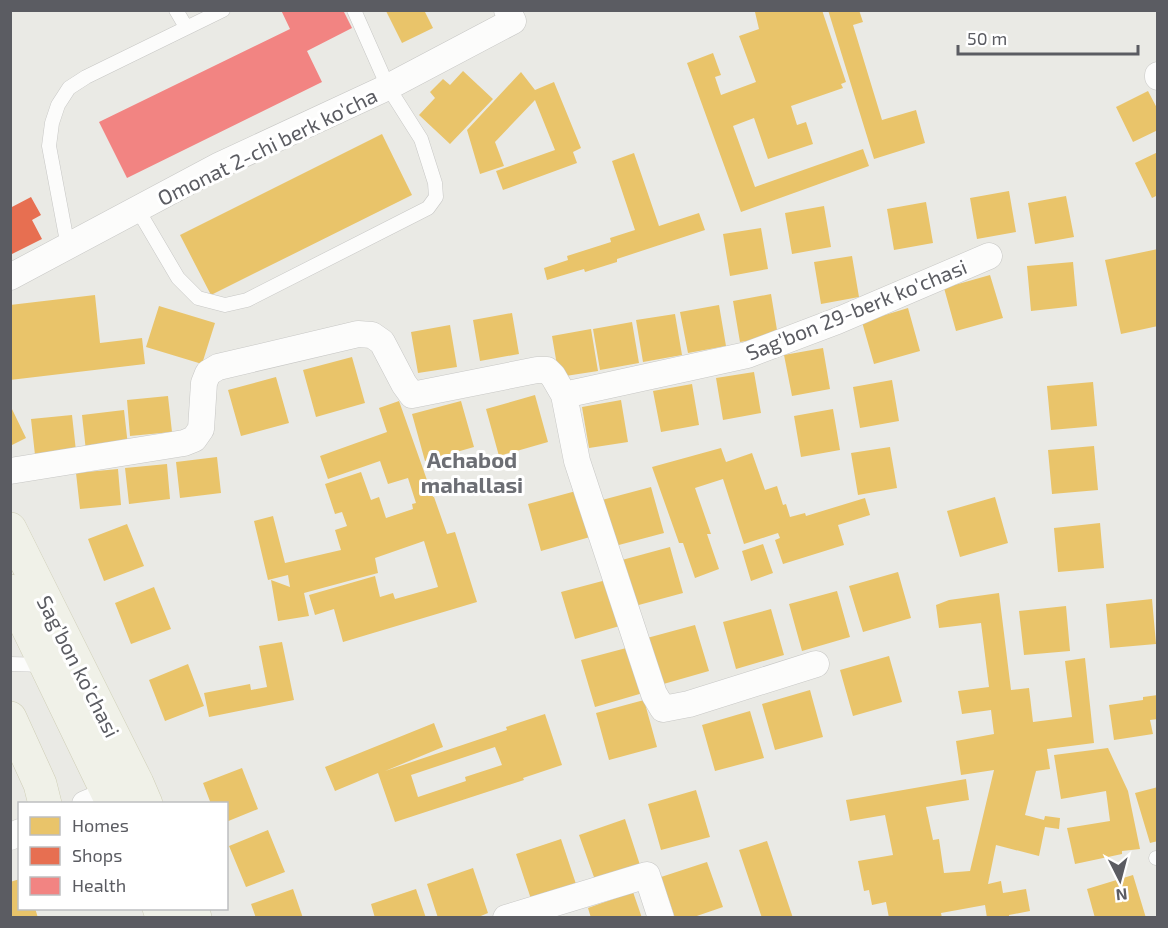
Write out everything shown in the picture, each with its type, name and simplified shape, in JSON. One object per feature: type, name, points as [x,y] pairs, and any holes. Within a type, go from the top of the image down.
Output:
[{"type":"main road","name":"Sag’bon ko’chasi","points":[[10,529],[118,797]]},
{"type":"main road","name":"Sag’bon ko’chasi","points":[[10,591],[118,797]]},
{"type":"main road","points":[[10,718],[40,784],[44,802]]},
{"type":"street","name":"Omonat 2-chi berk ko'cha","points":[[10,277],[220,165],[388,87],[513,21],[507,10]]},
{"type":"street","name":"Sag'bon 29-berk ko'chasi","points":[[564,395],[747,355],[837,321],[989,256]]},
{"type":"street","points":[[10,471],[184,443],[194,439],[201,429],[204,383],[208,373],[218,367],[358,334],[372,335],[382,342],[412,395],[537,370],[547,370],[564,395],[577,461],[654,694],[663,709],[689,705],[816,664]]},
{"type":"street","points":[[506,918],[647,875],[661,918]]},
{"type":"lane","points":[[176,10],[186,27]]},
{"type":"lane","points":[[68,247],[49,146],[52,123],[58,105],[69,88],[86,76],[223,10]]},
{"type":"lane","points":[[138,210],[178,278],[198,298],[225,305],[247,300],[429,208],[436,197],[435,183],[421,139],[388,87],[354,10]]},
{"type":"lane","points":[[10,664],[47,665]]},
{"type":"building: Homes","points":[[424,10],[433,28],[402,43],[386,11]]},
{"type":"building: Homes","points":[[760,10],[822,10],[846,82],[841,84],[843,88],[791,106],[797,125],[806,122],[813,144],[768,159],[754,118],[733,126],[755,187],[863,149],[869,166],[741,212],[687,63],[713,53],[721,75],[715,77],[721,95],[756,82],[739,36],[759,29],[755,12]]},
{"type":"building: Homes","points":[[828,10],[859,10],[863,22],[853,25],[882,120],[916,110],[925,143],[874,159]]},
{"type":"building: Homes","points":[[463,71],[493,99],[450,144],[419,115],[435,98],[430,92],[443,79],[450,85]]},
{"type":"building: Homes","points":[[521,72],[535,90],[554,82],[581,148],[573,152],[577,163],[503,190],[496,171],[555,150],[535,100],[495,142],[504,166],[480,174],[467,130]]},
{"type":"building: Homes","points":[[1148,91],[1158,110],[1158,130],[1133,142],[1116,107]]},
{"type":"building: Homes","points":[[382,134],[412,195],[211,295],[180,235]]},
{"type":"building: Homes","points":[[1158,152],[1158,195],[1152,198],[1135,163]]},
{"type":"building: Homes","points":[[634,153],[659,226],[699,213],[705,230],[617,259],[617,262],[547,280],[544,268],[568,260],[567,256],[611,242],[610,238],[635,230],[612,161]]},
{"type":"building: Homes","points":[[1009,191],[1016,232],[977,239],[970,198]]},
{"type":"building: Homes","points":[[1066,196],[1074,237],[1035,244],[1028,203]]},
{"type":"building: Homes","points":[[926,202],[933,243],[894,250],[887,209]]},
{"type":"building: Homes","points":[[824,206],[831,247],[792,254],[785,213]]},
{"type":"building: Homes","points":[[761,228],[768,269],[730,276],[723,234]]},
{"type":"building: Homes","points":[[1158,249],[1158,326],[1121,334],[1105,260]]},
{"type":"building: Homes","points":[[852,256],[859,297],[821,304],[814,262]]},
{"type":"building: Homes","points":[[1073,262],[1077,306],[1031,311],[1027,266]]},
{"type":"building: Homes","points":[[990,275],[1003,318],[956,331],[944,288]]},
{"type":"building: Homes","points":[[771,294],[778,336],[740,342],[733,301]]},
{"type":"building: Homes","points":[[95,295],[100,343],[142,338],[145,364],[10,380],[10,305]]},
{"type":"building: Homes","points":[[719,305],[726,346],[688,353],[680,312]]},
{"type":"building: Homes","points":[[159,306],[215,323],[202,364],[146,347]]},
{"type":"building: Homes","points":[[908,308],[920,351],[874,364],[862,322]]},
{"type":"building: Homes","points":[[512,313],[519,354],[480,361],[473,320]]},
{"type":"building: Homes","points":[[675,314],[682,355],[643,362],[636,320]]},
{"type":"building: Homes","points":[[632,322],[639,363],[600,370],[593,329]]},
{"type":"building: Homes","points":[[450,325],[457,367],[418,373],[411,332]]},
{"type":"building: Homes","points":[[591,329],[598,371],[559,377],[552,336]]},
{"type":"building: Homes","points":[[823,348],[830,389],[792,396],[784,355]]},
{"type":"building: Homes","points":[[352,357],[365,403],[316,417],[303,370]]},
{"type":"building: Homes","points":[[754,372],[761,413],[723,420],[716,378]]},
{"type":"building: Homes","points":[[276,377],[289,423],[241,436],[228,390]]},
{"type":"building: Homes","points":[[892,380],[899,421],[860,428],[853,387]]},
{"type":"building: Homes","points":[[1093,382],[1097,426],[1051,430],[1047,386]]},
{"type":"building: Homes","points":[[692,384],[699,425],[661,432],[653,391]]},
{"type":"building: Homes","points":[[535,395],[548,442],[499,456],[486,409]]},
{"type":"building: Homes","points":[[168,396],[172,432],[130,436],[127,400]]},
{"type":"building: Homes","points":[[621,400],[628,442],[589,448],[582,407]]},
{"type":"building: Homes","points":[[399,401],[447,534],[455,532],[477,602],[343,642],[334,609],[315,615],[309,595],[375,576],[380,597],[393,593],[395,599],[438,587],[424,541],[375,558],[378,573],[304,593],[309,616],[278,621],[271,580],[290,587],[288,575],[268,580],[254,521],[273,516],[285,563],[341,550],[335,530],[347,526],[342,512],[335,514],[325,484],[361,472],[371,500],[379,497],[386,518],[413,509],[412,504],[416,503],[408,478],[388,484],[380,461],[328,479],[320,456],[387,432],[379,408]]},
{"type":"building: Homes","points":[[461,401],[474,447],[425,461],[412,414]]},
{"type":"building: Homes","points":[[10,405],[26,438],[12,445],[10,441]]},
{"type":"building: Homes","points":[[833,409],[840,450],[801,457],[794,416]]},
{"type":"building: Homes","points":[[124,410],[128,446],[86,451],[82,415]]},
{"type":"building: Homes","points":[[72,415],[76,451],[35,455],[31,419]]},
{"type":"building: Homes","points":[[1094,446],[1098,490],[1052,494],[1048,450]]},
{"type":"building: Homes","points":[[890,447],[897,488],[858,495],[851,453]]},
{"type":"building: Homes","points":[[721,448],[726,462],[752,453],[765,490],[777,486],[783,505],[786,504],[790,517],[805,513],[806,516],[865,498],[870,515],[838,525],[844,545],[783,564],[775,540],[780,538],[778,533],[744,544],[723,479],[695,488],[711,534],[707,534],[719,569],[695,578],[683,543],[679,543],[652,467]]},
{"type":"building: Homes","points":[[217,457],[221,493],[180,498],[176,462]]},
{"type":"building: Homes","points":[[167,464],[170,499],[129,504],[125,468]]},
{"type":"building: Homes","points":[[118,469],[121,505],[80,509],[76,473]]},
{"type":"building: Homes","points":[[651,487],[664,533],[615,546],[602,500]]},
{"type":"building: Homes","points":[[576,491],[590,537],[541,551],[528,504]]},
{"type":"building: Homes","points":[[995,497],[1008,543],[960,557],[947,511]]},
{"type":"building: Homes","points":[[1100,523],[1104,568],[1058,572],[1054,528]]},
{"type":"building: Homes","points":[[127,524],[144,566],[104,581],[88,539]]},
{"type":"building: Homes","points":[[763,544],[773,573],[751,581],[742,551]]},
{"type":"building: Homes","points":[[670,547],[683,593],[635,606],[622,560]]},
{"type":"building: Homes","points":[[898,572],[911,618],[863,632],[849,586]]},
{"type":"building: Homes","points":[[610,579],[623,625],[575,639],[561,592]]},
{"type":"building: Homes","points":[[154,587],[171,629],[131,644],[115,603]]},
{"type":"building: Homes","points":[[837,591],[850,637],[802,651],[789,604]]},
{"type":"building: Homes","points":[[999,593],[1011,690],[1029,688],[1033,722],[1072,717],[1065,661],[1085,658],[1094,743],[1047,749],[1050,769],[1036,771],[1025,815],[1044,820],[1045,816],[1060,818],[1059,829],[1045,827],[1039,856],[996,845],[988,884],[1001,881],[1003,893],[1026,889],[1030,911],[1009,915],[1009,918],[987,918],[985,905],[941,913],[942,918],[889,918],[886,902],[872,905],[869,890],[864,891],[858,861],[893,855],[885,815],[850,821],[846,800],[966,779],[969,800],[926,807],[933,840],[939,839],[944,873],[970,871],[994,770],[961,775],[956,741],[994,734],[991,710],[962,714],[958,691],[989,687],[981,623],[939,628],[936,605],[949,600]]},
{"type":"building: Homes","points":[[1152,599],[1156,644],[1110,648],[1106,604]]},
{"type":"building: Homes","points":[[1066,606],[1070,651],[1024,655],[1019,611]]},
{"type":"building: Homes","points":[[771,609],[784,655],[736,669],[723,622]]},
{"type":"building: Homes","points":[[695,625],[709,671],[660,685],[647,638]]},
{"type":"building: Homes","points":[[282,642],[294,700],[209,717],[204,693],[250,684],[251,690],[267,687],[259,646]]},
{"type":"building: Homes","points":[[630,647],[643,693],[595,707],[581,660]]},
{"type":"building: Homes","points":[[889,656],[902,702],[853,716],[840,670]]},
{"type":"building: Homes","points":[[188,664],[204,706],[165,721],[149,680]]},
{"type":"building: Homes","points":[[810,690],[823,737],[775,750],[762,704]]},
{"type":"building: Homes","points":[[1158,695],[1158,719],[1150,720],[1153,734],[1114,740],[1109,705],[1143,700],[1143,697]]},
{"type":"building: Homes","points":[[644,700],[657,747],[609,760],[596,713]]},
{"type":"building: Homes","points":[[750,711],[764,758],[715,771],[702,725]]},
{"type":"building: Homes","points":[[545,714],[562,765],[523,778],[524,780],[395,822],[378,773],[335,791],[325,767],[434,723],[443,747],[385,771],[507,730],[506,727]],"holes":[[[495,747],[502,765],[465,777],[466,781],[418,797],[411,775]]]},
{"type":"building: Homes","points":[[1108,748],[1128,791],[1140,849],[1122,851],[1122,854],[1075,864],[1067,828],[1110,821],[1106,791],[1061,799],[1054,755]]},
{"type":"building: Homes","points":[[242,768],[258,809],[228,821],[228,802],[210,802],[203,783]]},
{"type":"building: Homes","points":[[1158,787],[1158,841],[1150,843],[1135,793]]},
{"type":"building: Homes","points":[[696,790],[710,837],[661,850],[648,804]]},
{"type":"building: Homes","points":[[625,819],[640,865],[595,880],[579,835]]},
{"type":"building: Homes","points":[[268,830],[285,872],[246,887],[229,846]]},
{"type":"building: Homes","points":[[561,839],[576,884],[531,899],[516,854]]},
{"type":"building: Homes","points":[[767,841],[793,918],[762,918],[739,850]]},
{"type":"building: Homes","points":[[707,862],[723,907],[691,918],[675,918],[661,877]]},
{"type":"building: Homes","points":[[473,868],[488,913],[476,918],[438,918],[427,884]]},
{"type":"building: Homes","points":[[1133,875],[1146,918],[1095,918],[1087,889]]},
{"type":"building: Homes","points":[[18,880],[18,910],[36,910],[38,918],[10,918],[10,882]]},
{"type":"building: Homes","points":[[293,889],[303,918],[256,918],[251,904]]},
{"type":"building: Homes","points":[[416,889],[426,918],[375,918],[371,904]]},
{"type":"building: Homes","points":[[633,892],[642,918],[591,918],[588,908]]},
{"type":"building: Shops","points":[[31,197],[41,215],[32,220],[42,239],[10,255],[10,208]]},
{"type":"building: Health","points":[[281,10],[343,10],[352,28],[307,51],[322,82],[127,178],[99,122],[290,29]]},
{"type":"district","name":"Achabod mahallasi","points":[[472,472]]}]
